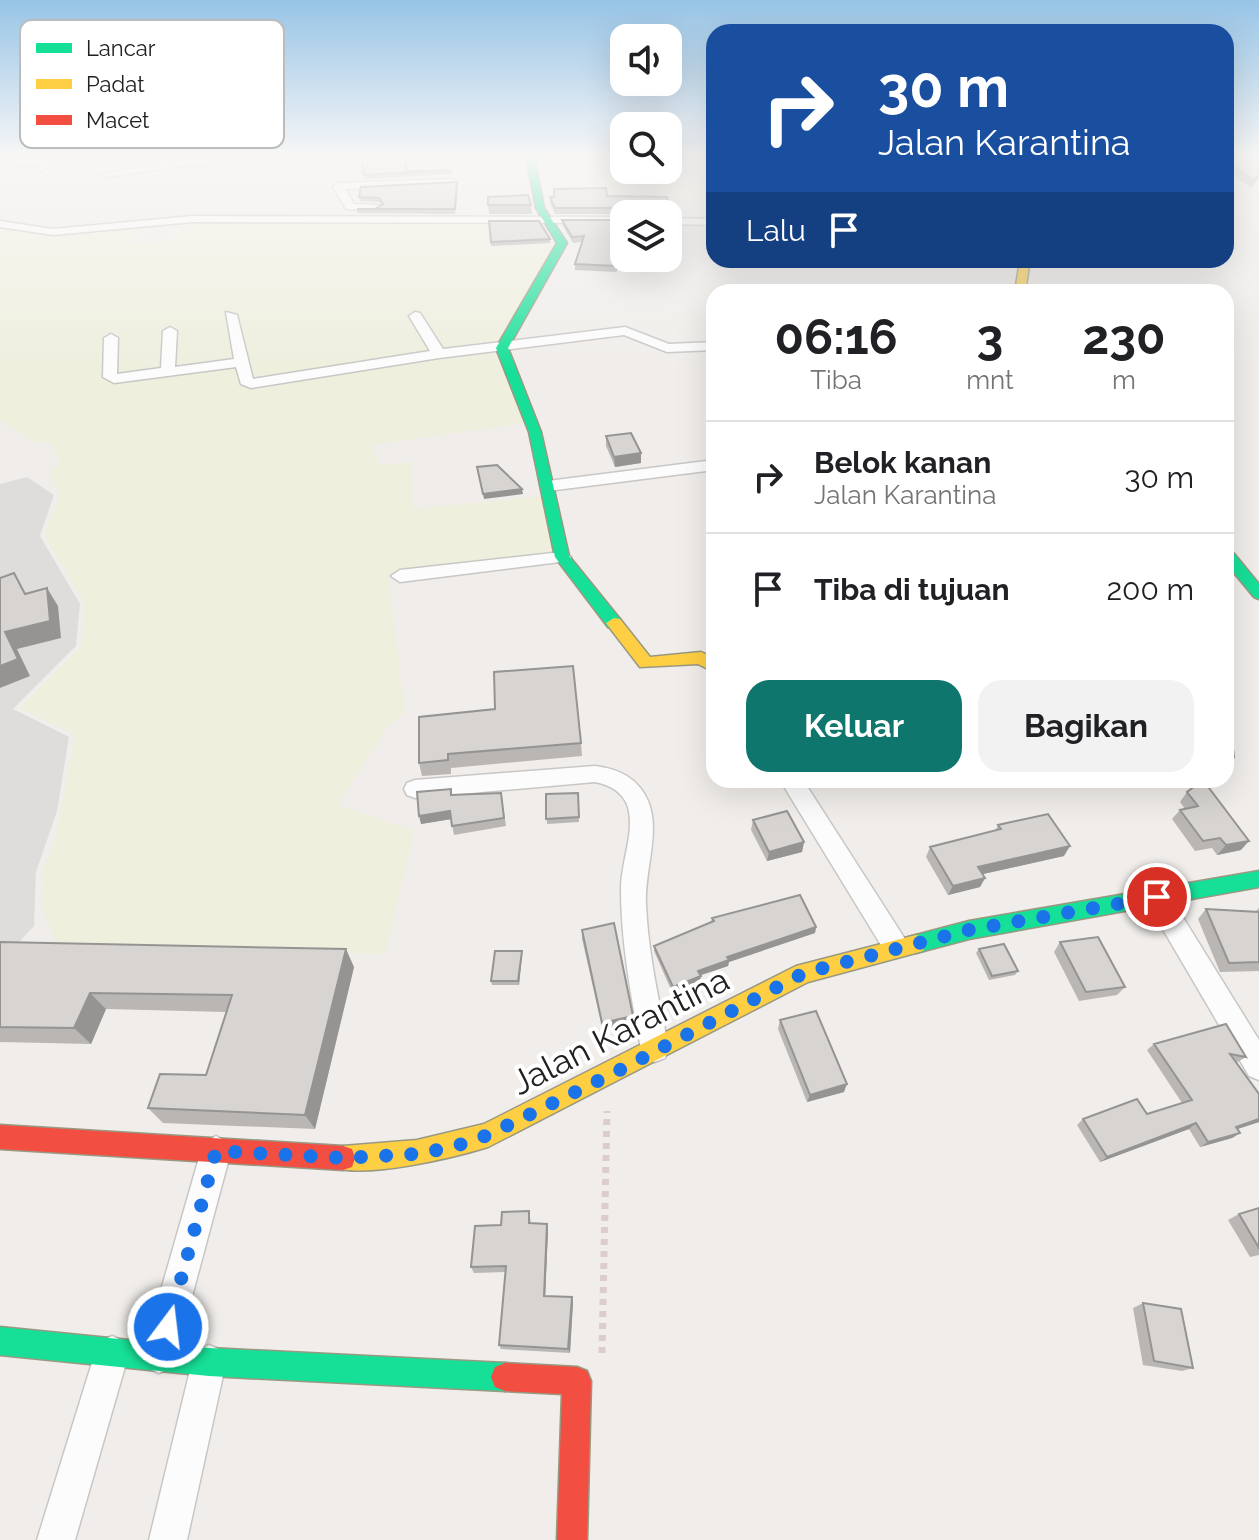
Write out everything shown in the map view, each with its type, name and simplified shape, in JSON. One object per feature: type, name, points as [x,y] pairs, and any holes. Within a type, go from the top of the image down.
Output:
[{"type":"street","points":[[26,228],[53,232],[98,228]]},
{"type":"street","points":[[555,228],[561,237],[560,251],[528,299],[502,348],[535,432],[562,557],[646,663],[701,658],[706,661]]},
{"type":"street","points":[[231,315],[246,381],[251,384],[439,354],[625,331],[667,348],[706,346]]},
{"type":"street","points":[[415,316],[439,354]]},
{"type":"street","points":[[168,374],[170,331]]},
{"type":"street","points":[[111,338],[110,377],[118,379],[241,362]]},
{"type":"street","points":[[548,486],[706,466]]},
{"type":"street","points":[[400,576],[562,557]]},
{"type":"street","points":[[1234,563],[1259,594]]},
{"type":"street","points":[[415,789],[595,774],[612,775],[623,783],[637,802],[641,816],[632,880],[635,954],[655,1049]]},
{"type":"street","points":[[796,788],[896,947]]},
{"type":"street","name":"Jalan Karantina","points":[[0,1137],[343,1158],[416,1154],[453,1147],[488,1135],[618,1071],[804,973],[969,930],[1259,879]]},
{"type":"street","points":[[1157,897],[1259,1066]]},
{"type":"street","points":[[159,1356],[216,1151]]},
{"type":"street","points":[[0,1341],[209,1362],[577,1381],[572,1540]]},
{"type":"street","points":[[56,1540],[112,1353]]},
{"type":"street","points":[[168,1540],[209,1362]]},
{"type":"path","points":[[577,1381],[602,1382],[607,1100]]},
{"type":"shaded area","points":[[27,477],[54,495],[40,536],[80,604],[76,646],[13,709],[69,737],[57,811],[36,872],[34,926],[15,946],[0,954],[0,484]]},
{"type":"green space","points":[[0,228],[52,233],[141,228],[135,244],[173,240],[177,228],[523,228],[522,231],[487,234],[488,247],[557,244],[498,347],[526,423],[370,445],[380,465],[412,462],[413,509],[543,496],[555,554],[388,575],[405,712],[386,729],[338,805],[414,831],[385,954],[59,949],[42,908],[43,870],[55,841],[75,735],[20,708],[82,645],[84,602],[44,535],[60,494],[48,474],[61,462],[49,442],[35,442],[0,420]]},
{"type":"building","points":[[490,228],[543,228],[550,239],[491,242]]},
{"type":"building","points":[[567,228],[610,228],[610,266],[575,264],[584,236],[572,237]]},
{"type":"building","points":[[631,433],[641,453],[614,457],[606,436]]},
{"type":"building","points":[[497,465],[522,489],[483,494],[477,467]]},
{"type":"building","points":[[14,573],[25,594],[47,588],[50,621],[5,632],[18,659],[0,666],[0,578]]},
{"type":"building","points":[[573,666],[581,743],[448,754],[448,760],[419,763],[419,717],[495,709],[494,672]]},
{"type":"building","points":[[1192,788],[1209,788],[1249,841],[1226,845],[1220,838],[1203,841],[1180,810],[1198,806],[1187,792]]},
{"type":"building","points":[[451,789],[451,795],[501,793],[504,818],[452,826],[450,811],[419,816],[417,792]]},
{"type":"building","points":[[578,793],[579,817],[546,819],[546,794]]},
{"type":"building","points":[[787,811],[804,842],[769,852],[753,820]]},
{"type":"building","points":[[1048,814],[1070,846],[978,867],[985,878],[953,886],[930,847],[1001,829],[998,825]]},
{"type":"building","points":[[800,895],[816,927],[727,957],[729,960],[698,971],[701,976],[673,987],[654,946],[714,921],[712,918]]},
{"type":"building","points":[[1206,909],[1259,912],[1259,962],[1229,963]]},
{"type":"building","points":[[614,923],[633,1016],[602,1023],[582,930]]},
{"type":"building","points":[[1098,937],[1125,987],[1086,992],[1060,942]]},
{"type":"building","points":[[0,942],[346,949],[305,1115],[148,1108],[160,1074],[206,1075],[232,995],[90,993],[74,1028],[0,1027]]},
{"type":"building","points":[[1004,944],[1018,971],[992,976],[979,949]]},
{"type":"building","points":[[495,951],[522,951],[518,981],[491,981]]},
{"type":"building","points":[[816,1011],[847,1084],[810,1095],[780,1020]]},
{"type":"building","points":[[1226,1024],[1246,1057],[1230,1054],[1259,1094],[1259,1119],[1236,1127],[1240,1133],[1208,1142],[1196,1123],[1107,1157],[1083,1119],[1137,1099],[1147,1114],[1192,1100],[1154,1044]]},
{"type":"building","points":[[1259,1208],[1259,1248],[1239,1214]]},
{"type":"building","points":[[529,1211],[529,1223],[547,1224],[544,1296],[572,1297],[568,1349],[499,1345],[506,1266],[471,1267],[475,1226],[501,1225],[502,1212]]},
{"type":"building","points":[[1143,1303],[1181,1309],[1193,1368],[1154,1361]]},
{"type":"traffic: fast","points":[[552,228],[562,243],[502,348],[535,432],[562,557],[614,623]]},
{"type":"traffic: fast","points":[[1234,563],[1259,594]]},
{"type":"traffic: fast","points":[[916,944],[969,930],[1259,879]]},
{"type":"traffic: fast","points":[[0,1341],[209,1362],[505,1377]]},
{"type":"traffic: slow","points":[[1021,284],[1024,268]]},
{"type":"traffic: slow","points":[[614,623],[646,663],[701,658],[706,661]]},
{"type":"traffic: slow","points":[[343,1158],[434,1149],[488,1135],[804,973],[916,944]]},
{"type":"traffic: jam","points":[[0,1137],[343,1158]]},
{"type":"traffic: jam","points":[[505,1377],[577,1381],[572,1540]]},
{"type":"route","points":[[168,1327],[216,1151],[343,1158],[416,1154],[453,1147],[488,1135],[618,1071],[804,973],[969,930],[1157,897]]}]
